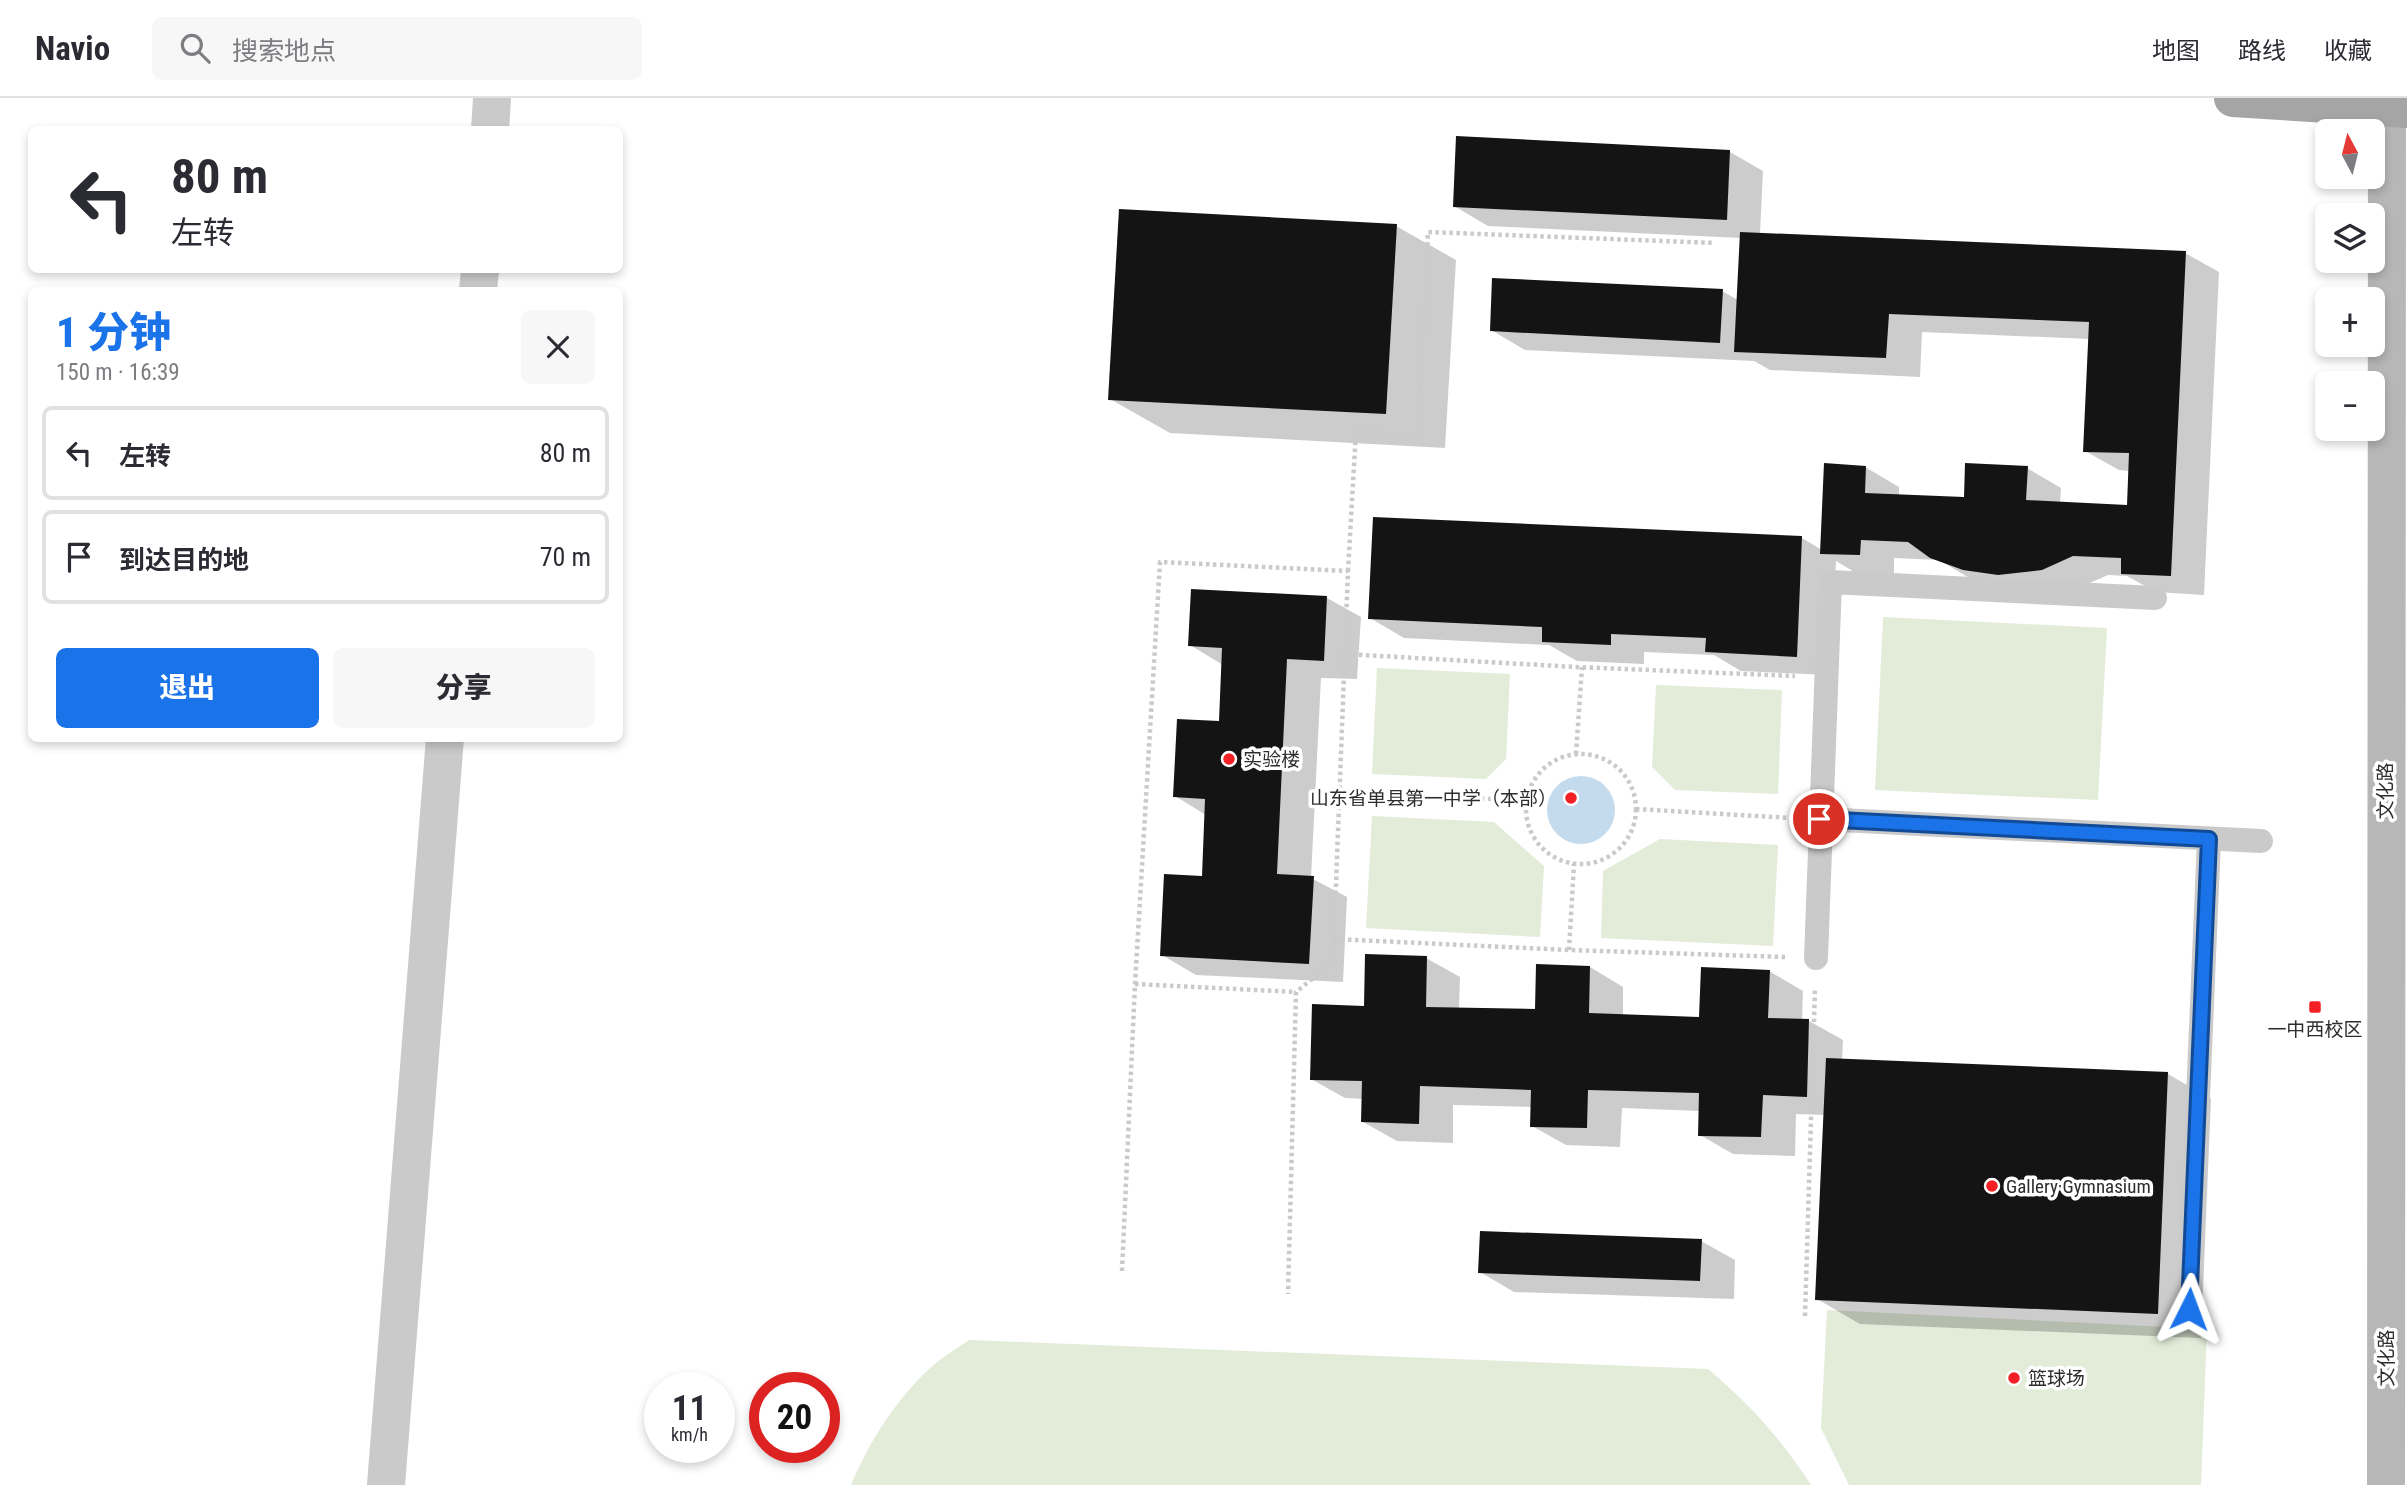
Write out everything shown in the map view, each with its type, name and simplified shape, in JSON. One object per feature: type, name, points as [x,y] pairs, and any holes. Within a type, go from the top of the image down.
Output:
[{"type":"main road","points":[[2233,98],[2394,105]]},
{"type":"main road","name":"文化路","points":[[2386,1485],[2396,1200],[2386,470],[2394,105]]},
{"type":"street","points":[[490,126],[492,98]]},
{"type":"street","points":[[386,1485],[445,742]]},
{"type":"lane","points":[[2386,470],[2407,436]]},
{"type":"lane","points":[[1815,958],[1830,582],[2155,598]]},
{"type":"lane","points":[[1819,819],[2261,841]]},
{"type":"lane","points":[[2189,1309],[2209,839]]},
{"type":"path","points":[[1135,984],[1296,992],[1334,962],[1348,571],[1356,431],[1418,435],[1428,232],[1715,243]]},
{"type":"path","points":[[1122,1271],[1135,984],[1160,562],[1348,571]]},
{"type":"path","points":[[1345,654],[1825,677]]},
{"type":"path","points":[[1576,754],[1582,667]]},
{"type":"path","points":[[1576,754],[1594,755],[1610,761],[1623,772],[1632,788],[1636,809],[1635,823],[1628,839],[1616,852],[1600,862],[1574,864],[1545,852],[1533,837],[1526,820],[1525,800],[1532,782],[1544,767],[1557,758],[1576,754]]},
{"type":"path","points":[[1341,794],[1525,800]]},
{"type":"path","points":[[1636,809],[1819,819]]},
{"type":"path","points":[[1569,950],[1574,864]]},
{"type":"path","points":[[1334,939],[1815,958],[1805,1315]]},
{"type":"path","points":[[1288,1294],[1296,992]]},
{"type":"green space","points":[[1883,617],[2107,628],[2098,800],[1875,790]]},
{"type":"green space","points":[[1377,668],[1510,674],[1506,759],[1486,779],[1372,774]]},
{"type":"green space","points":[[1656,685],[1782,690],[1778,794],[1675,790],[1652,767]]},
{"type":"green space","points":[[1372,816],[1494,822],[1544,866],[1540,937],[1366,928]]},
{"type":"green space","points":[[1660,839],[1778,845],[1773,946],[1601,938],[1603,871]]},
{"type":"green space","name":"篮球场","points":[[1827,1310],[2207,1329],[2201,1485],[1849,1485],[1821,1428]]},
{"type":"green space","points":[[969,1340],[1708,1369],[1764,1423],[1811,1485],[851,1485],[866,1453],[894,1408],[934,1365]]},
{"type":"water","points":[[1574,776],[1588,776],[1600,781],[1610,791],[1615,810],[1610,829],[1600,839],[1588,844],[1574,844],[1562,839],[1552,829],[1547,817],[1547,803],[1552,791],[1562,781]]},
{"type":"building","points":[[1456,136],[1730,150],[1727,220],[1453,207]]},
{"type":"building","points":[[1119,209],[1397,224],[1386,414],[1108,400]]},
{"type":"building","points":[[1740,232],[2186,251],[2171,576],[2121,574],[2121,558],[2073,556],[2042,570],[1998,575],[1963,570],[1930,558],[1908,542],[1861,540],[1860,555],[1820,554],[1824,463],[1866,466],[1865,493],[1964,497],[1965,463],[2028,466],[2026,500],[2127,505],[2129,453],[2083,452],[2089,322],[1889,314],[1886,358],[1734,352]]},
{"type":"building","points":[[1492,278],[1723,289],[1720,343],[1490,331]]},
{"type":"building","points":[[1373,517],[1802,536],[1797,657],[1705,652],[1706,638],[1611,634],[1611,645],[1542,642],[1542,627],[1368,619]]},
{"type":"building","name":"实验楼","points":[[1191,589],[1327,596],[1324,661],[1287,659],[1277,874],[1314,876],[1309,964],[1160,956],[1164,874],[1202,876],[1205,799],[1173,797],[1177,719],[1219,721],[1222,648],[1188,646]]},
{"type":"building","points":[[1365,954],[1427,956],[1426,1007],[1535,1009],[1536,964],[1590,966],[1589,1013],[1699,1017],[1701,967],[1770,970],[1768,1018],[1809,1019],[1807,1097],[1763,1095],[1761,1137],[1698,1136],[1699,1093],[1588,1090],[1587,1128],[1530,1127],[1531,1090],[1420,1086],[1419,1124],[1361,1122],[1362,1081],[1310,1080],[1312,1004],[1364,1006]]},
{"type":"building","name":"Gallery·Gymnasium","points":[[1826,1058],[2168,1072],[2158,1314],[1815,1300]]},
{"type":"building","points":[[1480,1231],[1702,1239],[1700,1281],[1478,1273]]},
{"type":"place","name":"实验楼","points":[[1229,759]]},
{"type":"place","name":"山东省单县第一中学（本部）","points":[[1571,798]]},
{"type":"place","name":"一中西校区","points":[[2315,1007]]},
{"type":"place","name":"Gallery·Gymnasium","points":[[1992,1186]]},
{"type":"place","name":"篮球场","points":[[2014,1378]]},
{"type":"route","points":[[1819,819],[2209,839],[2189,1309]]}]
